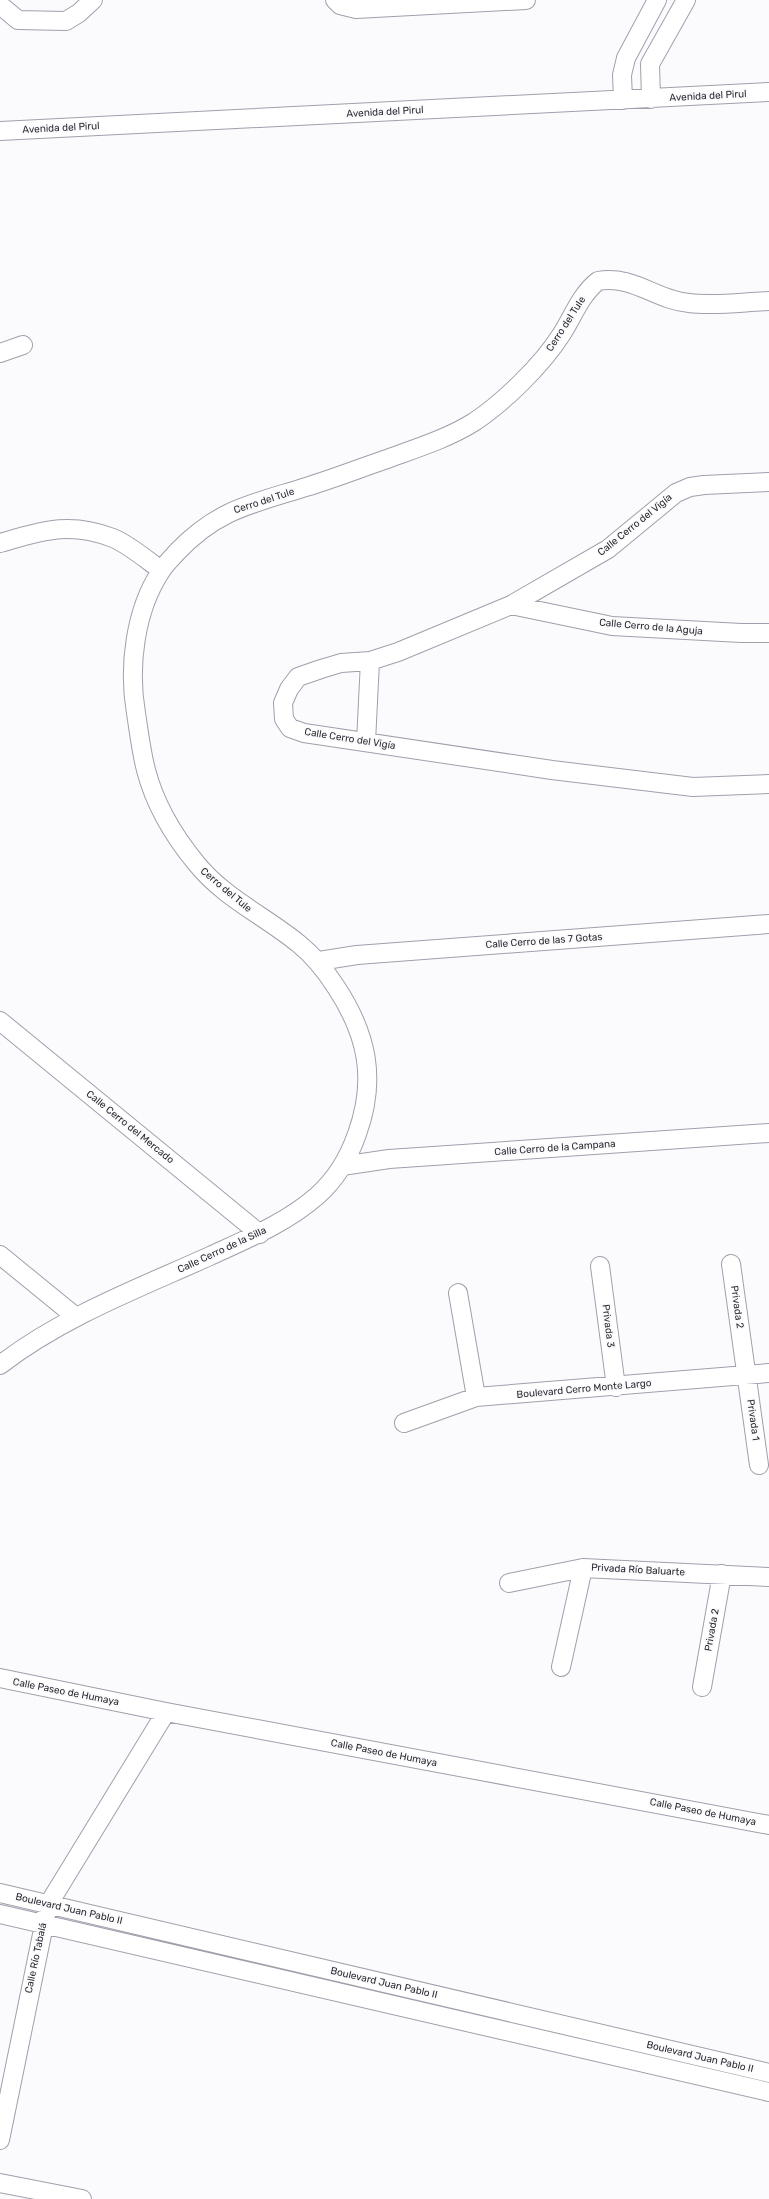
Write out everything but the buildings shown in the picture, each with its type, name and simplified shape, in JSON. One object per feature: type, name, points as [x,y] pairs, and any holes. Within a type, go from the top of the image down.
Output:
[{"type":"street","points":[[0,5],[18,20],[66,21],[79,13],[94,0]]},
{"type":"street","points":[[335,0],[340,5],[356,10],[526,0]]},
{"type":"street","points":[[623,100],[622,76],[626,58],[657,0]]},
{"type":"street","points":[[651,99],[650,64],[686,0]]},
{"type":"street","name":"Avenida del Pirul","points":[[0,131],[769,92]]},
{"type":"street","name":"Cerro del Tule","points":[[318,961],[295,941],[246,908],[199,868],[168,827],[146,772],[134,701],[134,646],[146,602],[162,570],[196,532],[238,507],[308,487],[425,446],[474,422],[516,387],[542,361],[561,336],[591,287],[598,282],[613,280],[639,285],[667,298],[689,303],[769,301]]},
{"type":"street","points":[[0,353],[23,345]]},
{"type":"street","name":"Calle Cerro del Vigía","points":[[769,482],[704,485],[690,487],[676,493],[608,549],[511,605],[398,652],[370,661],[341,663],[298,677],[289,689],[283,703],[284,719],[290,728],[304,734],[552,770],[693,787],[769,784]]},
{"type":"street","points":[[0,543],[47,529],[78,528],[114,538],[162,570]]},
{"type":"street","name":"Calle Cerro de la Aguja","points":[[511,605],[612,626],[741,634],[769,633]]},
{"type":"street","points":[[366,742],[370,661]]},
{"type":"street","name":"Calle Cerro de las 7 Gotas","points":[[318,961],[357,955],[769,924]]},
{"type":"street","name":"Calle Cerro de la Silla","points":[[0,1365],[28,1344],[76,1317],[260,1234],[317,1196],[342,1166],[357,1135],[364,1106],[368,1076],[366,1057],[360,1031],[352,1011],[318,961]]},
{"type":"street","name":"Calle Cerro del Mercado","points":[[0,1021],[260,1234]]},
{"type":"street","name":"Calle Cerro de la Campana","points":[[342,1166],[389,1159],[769,1133]]},
{"type":"street","points":[[0,1255],[76,1317]]},
{"type":"street","name":"Privada 2","points":[[731,1264],[747,1374]]},
{"type":"street","name":"Privada 3","points":[[600,1266],[616,1387]]},
{"type":"street","points":[[458,1293],[476,1397]]},
{"type":"street","name":"Boulevard Cerro Monte Largo","points":[[404,1423],[476,1397],[616,1387],[769,1373]]},
{"type":"street","name":"Privada 1","points":[[747,1374],[759,1465]]},
{"type":"street","points":[[561,1667],[583,1568]]},
{"type":"street","name":"Privada Río Baluarte","points":[[509,1583],[583,1568],[769,1577]]},
{"type":"street","name":"Privada 2","points":[[702,1687],[722,1574]]},
{"type":"street","name":"Calle Paseo de Humaya","points":[[0,1678],[166,1712],[769,1825]]},
{"type":"street","name":"Calle Río Tabalá","points":[[0,2140],[48,1904],[166,1712]]},
{"type":"street","name":"Boulevard Juan Pablo II","points":[[0,1893],[769,2073]]},
{"type":"street","name":"Boulevard Juan Pablo II","points":[[0,1914],[769,2092]]},
{"type":"street","points":[[0,2182],[82,2199]]}]
